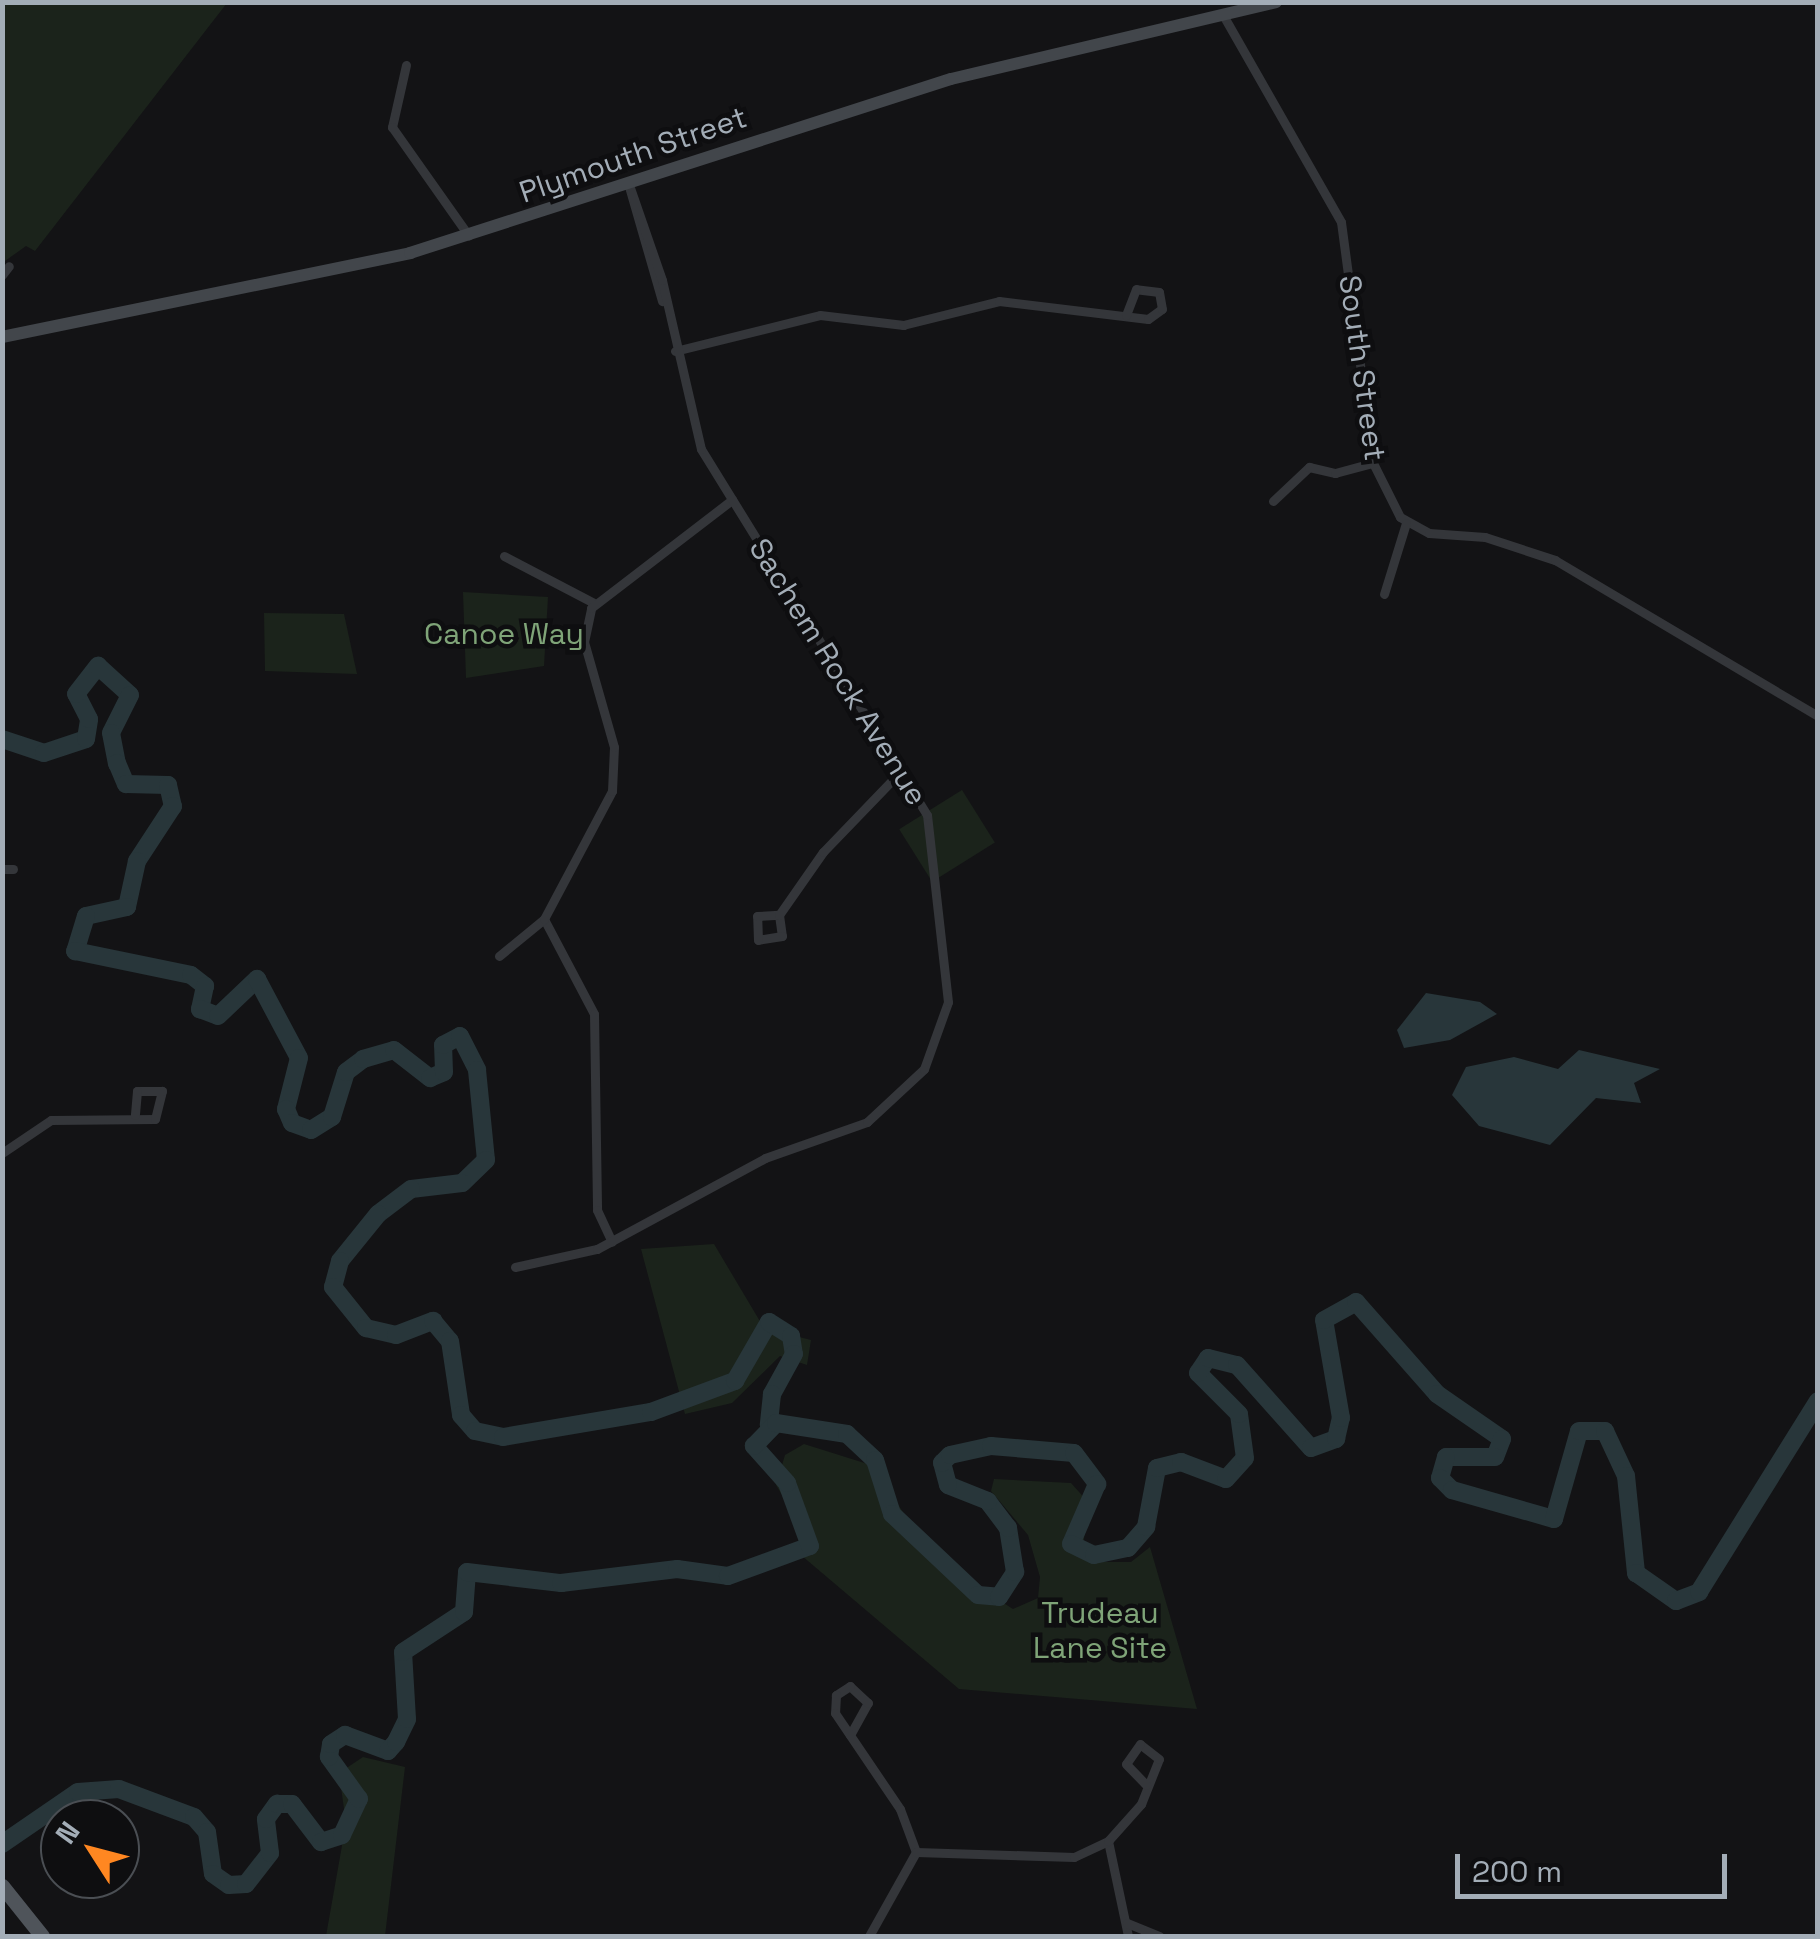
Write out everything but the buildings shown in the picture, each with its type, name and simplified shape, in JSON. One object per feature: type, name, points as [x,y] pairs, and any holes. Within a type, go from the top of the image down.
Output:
[{"type":"main road","name":"Plymouth Street","points":[[2,338],[468,236],[988,69],[1276,2]]},
{"type":"main road","points":[[2,1886],[42,1936]]},
{"type":"street","name":"South Street","points":[[1223,15],[1340,222],[1374,462],[1406,523]]},
{"type":"street","points":[[406,65],[392,128],[468,236]]},
{"type":"street","name":"Sachem Rock Avenue","points":[[515,1267],[612,1242],[765,1158],[866,1122],[932,1056],[948,1002],[937,853],[902,770],[696,437],[628,182]]},
{"type":"street","points":[[675,351],[820,315],[910,324],[999,301],[1126,315],[1156,316],[1159,292],[1138,288],[1126,315]]},
{"type":"street","points":[[1273,501],[1308,467],[1335,473],[1374,462]]},
{"type":"street","points":[[499,956],[544,919],[615,779],[584,642],[594,603],[732,500]]},
{"type":"street","points":[[1384,594],[1406,523],[1555,560],[1818,716]]},
{"type":"street","points":[[504,556],[594,603]]},
{"type":"street","points":[[778,915],[823,852],[902,770]]},
{"type":"street","points":[[544,919],[594,1014],[597,1210],[612,1242]]},
{"type":"street","points":[[2,1153],[51,1120],[136,1115]]},
{"type":"street","points":[[850,1735],[868,1703],[850,1686],[833,1704],[850,1735],[900,1810],[916,1852]]},
{"type":"street","points":[[916,1852],[1052,1859],[1108,1842],[1146,1785],[1159,1758],[1140,1744],[1126,1764],[1146,1785]]},
{"type":"street","points":[[1108,1842],[1128,1936]]},
{"type":"street","points":[[868,1936],[916,1852]]},
{"type":"street","points":[[1127,1923],[1160,1936]]},
{"type":"green space","points":[[2,3],[227,3],[35,251],[26,246],[5,261]]},
{"type":"green space","name":"Canoe Way","points":[[463,592],[548,597],[544,666],[466,678]]},
{"type":"green space","points":[[264,613],[344,614],[357,674],[265,671]]},
{"type":"green space","points":[[962,790],[995,843],[932,882],[899,829]]},
{"type":"green space","points":[[714,1244],[764,1328],[811,1340],[807,1365],[780,1356],[732,1403],[685,1414],[641,1249]]},
{"type":"green space","name":"Trudeau Lane Site","points":[[804,1444],[874,1466],[931,1557],[1013,1609],[1038,1598],[1040,1577],[1028,1535],[991,1491],[994,1479],[1071,1483],[1088,1502],[1083,1549],[1095,1562],[1131,1562],[1150,1547],[1197,1709],[959,1689],[795,1550],[805,1533],[776,1485],[785,1455]]},
{"type":"green space","points":[[363,1757],[405,1767],[385,1936],[326,1936],[346,1823],[339,1773]]},
{"type":"shaded area","points":[[1426,993],[1480,1002],[1497,1014],[1450,1040],[1404,1048],[1397,1030]]},
{"type":"shaded area","points":[[1579,1050],[1660,1069],[1634,1083],[1641,1103],[1596,1098],[1550,1145],[1479,1126],[1452,1095],[1466,1067],[1514,1057],[1558,1069]]},
{"type":"waterway","points":[[2,739],[44,753],[86,739],[89,719],[76,694],[98,666],[130,695],[111,733],[117,763],[126,784],[168,785],[173,806],[137,861],[127,907],[86,916],[75,951],[191,975],[205,986],[200,1009],[218,1016],[257,979],[299,1058],[286,1109],[292,1123],[311,1130],[332,1117],[346,1072],[363,1059],[394,1050],[430,1078],[444,1072],[443,1045],[460,1036],[477,1070],[486,1160],[462,1183],[411,1189],[378,1214],[340,1261],[333,1287],[366,1328],[396,1335],[433,1321],[450,1341],[461,1415],[475,1431],[503,1437],[651,1412],[735,1381],[769,1322],[791,1336],[794,1354],[772,1394],[769,1425]]},
{"type":"waterway","points":[[2,1844],[78,1792],[119,1789],[194,1817],[207,1832],[213,1874],[229,1885],[246,1884],[270,1853],[266,1819],[277,1804],[292,1804],[321,1842],[342,1835],[359,1799],[329,1757],[331,1744],[345,1735],[388,1751],[396,1742],[407,1719],[403,1652],[464,1612],[467,1572],[561,1583],[677,1569],[728,1576],[810,1546],[787,1483],[754,1446],[776,1423],[847,1434],[875,1460],[892,1514],[978,1595],[999,1597],[1015,1572],[1008,1528],[988,1501],[948,1485],[942,1463],[950,1455],[991,1446],[1074,1453],[1097,1484],[1071,1544],[1094,1555],[1128,1548],[1146,1527],[1157,1468],[1181,1462],[1226,1479],[1245,1458],[1239,1414],[1198,1373],[1208,1358],[1237,1365],[1311,1448],[1336,1439],[1341,1418],[1324,1320],[1356,1302],[1437,1394],[1502,1439],[1495,1457],[1446,1457],[1440,1478],[1452,1490],[1554,1519],[1579,1431],[1605,1431],[1626,1476],[1636,1573],[1676,1601],[1699,1592],[1818,1401]]}]
